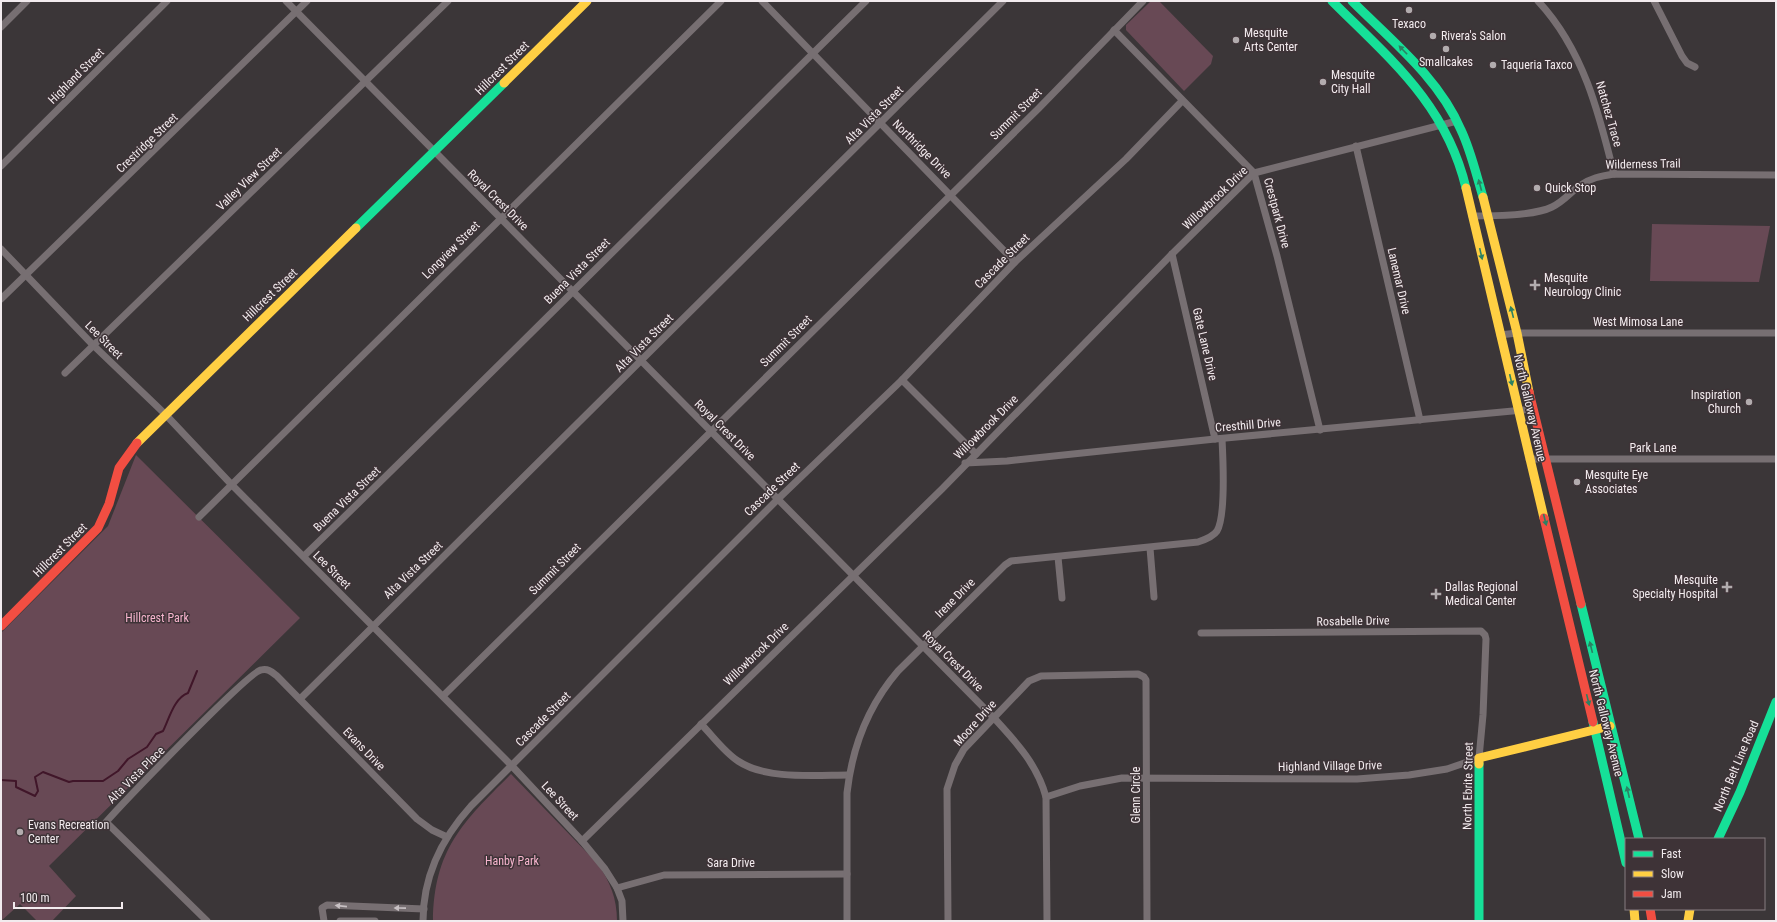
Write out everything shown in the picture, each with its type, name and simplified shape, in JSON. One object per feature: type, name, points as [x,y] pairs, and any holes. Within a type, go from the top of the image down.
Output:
[{"type":"main road","name":"Hillcrest Street","points":[[1,626],[98,528],[109,504],[119,468],[123,460],[165,414],[587,1]]},
{"type":"main road","name":"North Galloway Avenue","points":[[1332,1],[1407,75],[1423,93],[1444,125],[1460,163],[1529,459],[1596,730],[1625,857]]},
{"type":"main road","name":"North Galloway Avenue","points":[[1355,2],[1412,60],[1438,90],[1457,121],[1471,156],[1488,215],[1517,333],[1545,459],[1639,838]]},
{"type":"main road","points":[[1344,14],[1355,2]]},
{"type":"main road","points":[[1540,502],[1555,500]]},
{"type":"main road","points":[[1581,670],[1590,683],[1601,687]]},
{"type":"main road","name":"North Belt Line Road","points":[[1718,838],[1740,792],[1776,702]]},
{"type":"main road","name":"Highland Village Drive","points":[[1479,758],[1610,726]]},
{"type":"main road","name":"North Ebrite Street","points":[[1479,758],[1479,921]]},
{"type":"main road","points":[[1608,782],[1615,792],[1620,810],[1624,812],[1632,810]]},
{"type":"main road","points":[[1634,910],[1635,921]]},
{"type":"main road","points":[[1688,921],[1690,910]]},
{"type":"street","points":[[1,27],[27,1]]},
{"type":"street","name":"Highland Street","points":[[1,166],[167,1]]},
{"type":"street","name":"Royal Crest Drive","points":[[286,1],[993,717],[1025,752],[1042,780],[1046,797],[1046,921]]},
{"type":"street","name":"Crestridge Street","points":[[1,299],[307,1]]},
{"type":"street","name":"Valley View Street","points":[[65,373],[448,1]]},
{"type":"street","name":"Longview Street","points":[[198,516],[721,1]]},
{"type":"street","name":"Northridge Drive","points":[[762,1],[1015,262]]},
{"type":"street","name":"Buena Vista Street","points":[[304,556],[478,387],[572,291],[866,1]]},
{"type":"street","name":"Alta Vista Street","points":[[300,700],[372,625],[1003,1]]},
{"type":"street","name":"Summit Street","points":[[443,696],[950,194],[1039,108],[1143,1]]},
{"type":"street","points":[[1654,1],[1682,56],[1687,63],[1696,67]]},
{"type":"street","name":"Natchez Trace","points":[[1541,2],[1562,33],[1586,75],[1599,112],[1614,174]]},
{"type":"street","name":"Crestpark Drive","points":[[1114,30],[1254,174],[1277,256],[1320,430]]},
{"type":"street","name":"Cascade Street","points":[[423,921],[431,869],[447,837],[470,806],[512,766],[778,499],[902,380],[1015,262],[1126,159],[1182,101]]},
{"type":"street","name":"Willowbrook Drive","points":[[582,840],[937,494],[965,463],[976,454],[1172,254],[1254,174],[1356,146],[1457,121]]},
{"type":"street","name":"Lanemar Drive","points":[[1356,146],[1420,420]]},
{"type":"street","name":"Wilderness Trail","points":[[1472,216],[1534,213],[1562,201],[1580,185],[1596,177],[1614,174],[1776,175]]},
{"type":"street","name":"Lee Street","points":[[1,249],[93,345],[165,414],[231,484],[512,766],[582,840],[605,868],[617,888],[622,901],[623,921]]},
{"type":"street","name":"Gate Lane Drive","points":[[1172,254],[1219,439],[1223,477]]},
{"type":"street","name":"West Mimosa Lane","points":[[1500,335],[1517,333],[1776,333]]},
{"type":"street","points":[[902,380],[976,454]]},
{"type":"street","name":"Cresthill Drive","points":[[965,463],[1007,461],[1533,409]]},
{"type":"street","name":"Park Lane","points":[[1529,459],[1776,459]]},
{"type":"street","name":"Irene Drive","points":[[847,921],[847,793],[849,775],[856,746],[864,723],[883,689],[923,646],[1005,565],[1011,561],[1150,548],[1198,542],[1210,538],[1216,532],[1220,522],[1223,477]]},
{"type":"street","points":[[1150,548],[1154,597]]},
{"type":"street","points":[[1058,557],[1062,598]]},
{"type":"street","name":"Rosabelle Drive","points":[[1201,633],[1361,633],[1474,630],[1481,631],[1485,635],[1485,653]]},
{"type":"street","name":"North Ebrite Street","points":[[1479,758],[1484,715],[1485,653]]},
{"type":"street","name":"Alta Vista Place","points":[[207,921],[106,822],[124,802],[253,673],[260,670],[269,670]]},
{"type":"street","name":"Evans Drive","points":[[269,670],[417,819],[432,830],[447,837]]},
{"type":"street","name":"Moore Drive","points":[[948,921],[947,789],[955,765],[964,749],[993,717],[1030,681],[1041,676],[1138,674]]},
{"type":"street","name":"Glenn Circle","points":[[1138,674],[1146,680],[1147,921]]},
{"type":"street","points":[[701,724],[736,760],[754,770],[768,773],[849,775]]},
{"type":"street","name":"Highland Village Drive","points":[[1046,797],[1080,786],[1122,778],[1366,778],[1447,769],[1479,758]]},
{"type":"street","name":"Sara Drive","points":[[617,888],[664,875],[847,874]]},
{"type":"street","points":[[324,921],[322,908],[327,905],[424,909]]},
{"type":"street","points":[[340,921],[375,921]]},
{"type":"green space","points":[[1151,1],[1159,1],[1213,56],[1211,64],[1184,91],[1126,30],[1126,25]]},
{"type":"green space","points":[[1652,224],[1770,226],[1759,282],[1650,281]]},
{"type":"green space","name":"Hillcrest Park","points":[[136,455],[300,618],[49,866],[76,896],[52,921],[37,921],[20,904],[1,921],[1,633],[108,526]]},
{"type":"green space","name":"Hanby Park","points":[[511,774],[598,864],[612,891],[616,905],[617,921],[433,921],[439,874],[445,856],[454,838],[479,807]]},
{"type":"waterway","points":[[1,780],[16,781],[16,787],[35,796],[38,791],[35,777],[43,772],[69,782],[103,781],[118,771],[128,759],[147,747],[156,734],[163,731],[179,699],[188,693],[197,671]]},
{"type":"traffic: fast","points":[[1332,1],[1395,64],[1430,107],[1445,132],[1457,158],[1466,188]]},
{"type":"traffic: fast","points":[[1352,1],[1398,45],[1440,93],[1452,111],[1465,138],[1483,197]]},
{"type":"traffic: fast","points":[[356,228],[504,83]]},
{"type":"traffic: fast","points":[[1581,604],[1639,838]]},
{"type":"traffic: fast","points":[[1718,838],[1740,792],[1776,702]]},
{"type":"traffic: fast","points":[[1593,722],[1625,859]]},
{"type":"traffic: fast","points":[[1479,764],[1479,921]]},
{"type":"traffic: slow","points":[[504,83],[587,1]]},
{"type":"traffic: slow","points":[[1466,188],[1544,518]]},
{"type":"traffic: slow","points":[[1483,197],[1517,333],[1529,392]]},
{"type":"traffic: slow","points":[[137,443],[356,228]]},
{"type":"traffic: slow","points":[[1479,764],[1479,758],[1610,726]]},
{"type":"traffic: slow","points":[[1634,910],[1635,921]]},
{"type":"traffic: slow","points":[[1688,921],[1690,910]]},
{"type":"traffic: jam","points":[[1529,392],[1581,604]]},
{"type":"traffic: jam","points":[[1,626],[98,528],[109,504],[119,468],[137,443]]},
{"type":"traffic: jam","points":[[1544,518],[1593,722]]},
{"type":"traffic: jam","points":[[1650,910],[1652,921]]},
{"type":"place","name":"Texaco","points":[[1409,10]]},
{"type":"place","name":"Rivera's Salon","points":[[1433,36]]},
{"type":"place","name":"Mesquite Arts Center","points":[[1236,40]]},
{"type":"place","name":"Smallcakes","points":[[1446,49]]},
{"type":"place","name":"Taqueria Taxco","points":[[1493,65]]},
{"type":"place","name":"Mesquite City Hall","points":[[1323,82]]},
{"type":"place","name":"Quick Stop","points":[[1537,188]]},
{"type":"place","name":"Mesquite Neurology Clinic","points":[[1535,285]]},
{"type":"place","name":"Inspiration Church","points":[[1749,402]]},
{"type":"place","name":"Mesquite Eye Associates","points":[[1577,482]]},
{"type":"place","name":"Mesquite Specialty Hospital","points":[[1727,587]]},
{"type":"place","name":"Dallas Regional Medical Center","points":[[1436,594]]},
{"type":"place","name":"Evans Recreation Center","points":[[20,832]]}]
